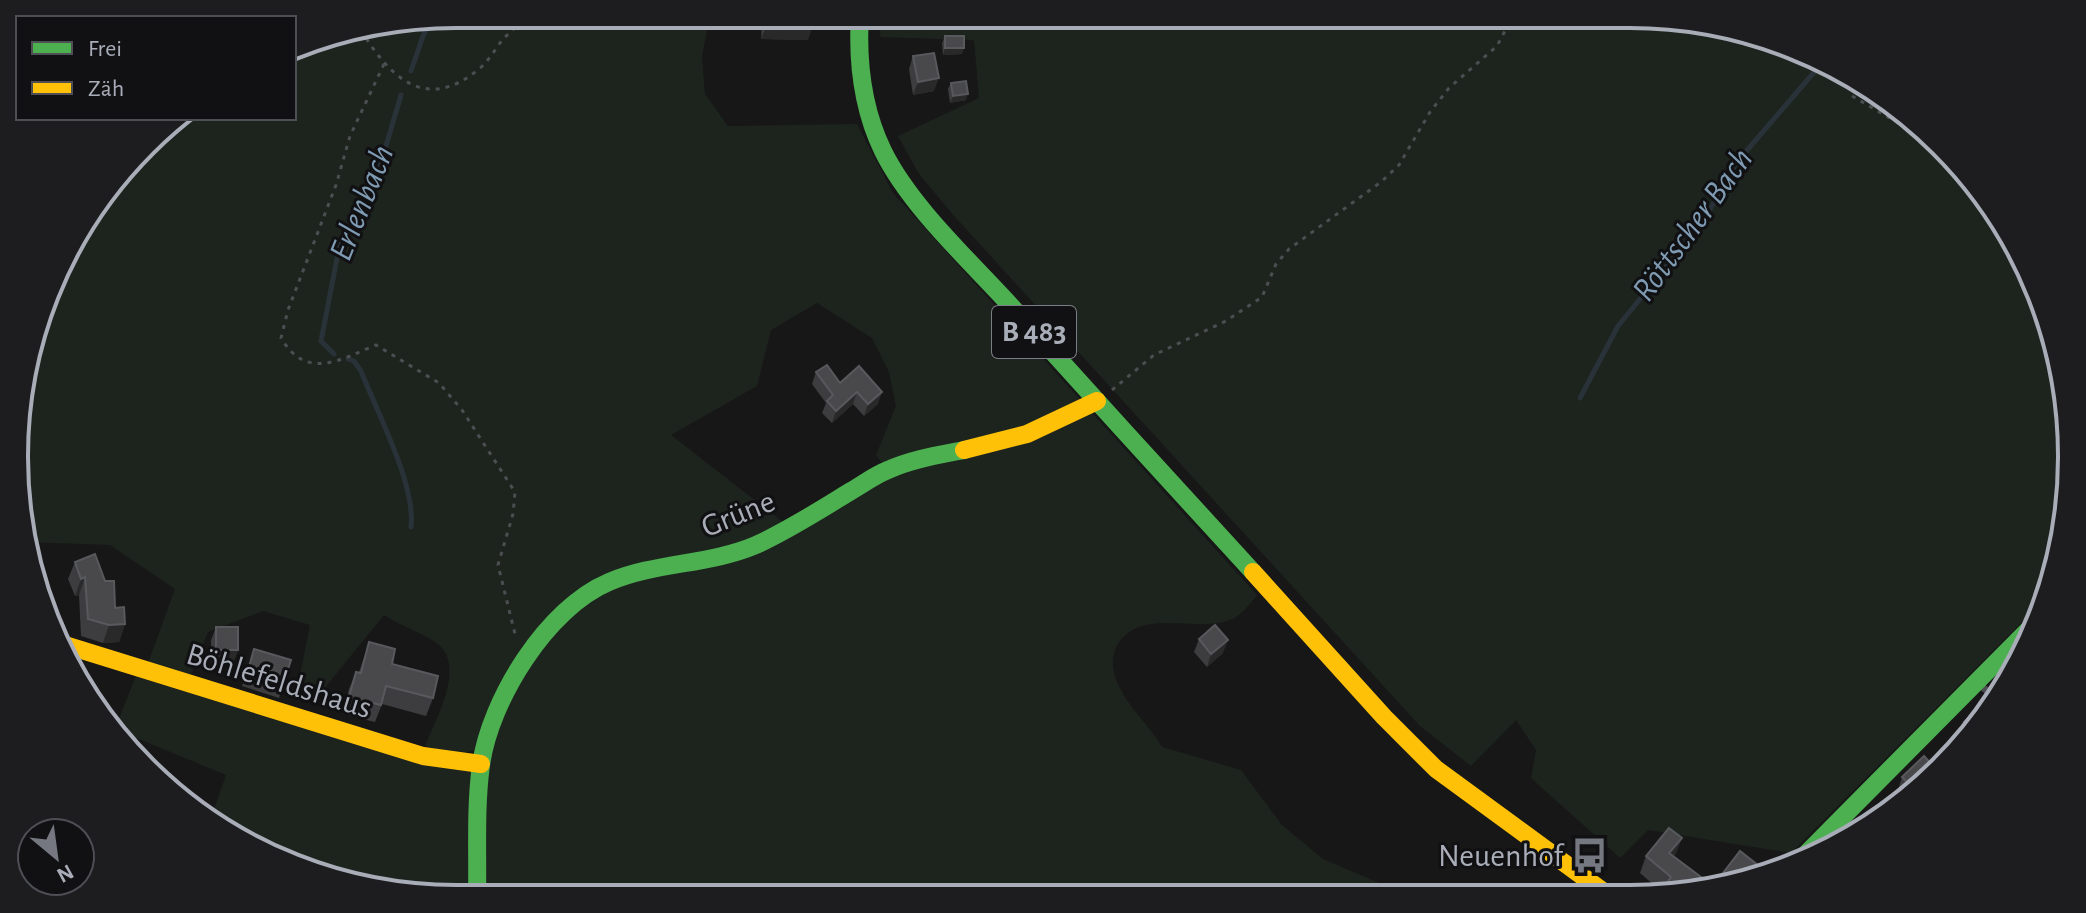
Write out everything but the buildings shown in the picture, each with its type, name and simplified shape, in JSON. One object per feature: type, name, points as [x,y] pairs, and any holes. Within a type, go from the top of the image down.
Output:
[{"type":"street","name":"B 483","points":[[860,28],[859,77],[873,125],[893,170],[948,237],[1384,717],[1436,769],[1594,885]]},
{"type":"street","name":"Grüne","points":[[477,885],[481,764],[502,702],[522,659],[555,618],[592,590],[614,579],[742,551],[789,528],[888,470],[1035,431],[1097,401]]},
{"type":"street","points":[[1819,841],[2015,643]]},
{"type":"street","name":"Böhlefeldshaus","points":[[73,647],[423,756],[481,764]]},
{"type":"lane","points":[[1976,683],[1988,692]]},
{"type":"path","points":[[366,38],[391,72],[412,87],[431,90],[459,84],[482,67],[516,28]]},
{"type":"path","points":[[1097,401],[1154,355],[1226,321],[1262,297],[1276,264],[1289,249],[1381,182],[1399,165],[1430,112],[1449,88],[1497,46],[1507,28]]},
{"type":"path","points":[[384,64],[350,136],[336,185],[288,310],[281,338],[291,354],[312,365],[342,359],[376,345],[439,383],[462,410],[515,492],[513,514],[498,565],[522,659]]},
{"type":"path","points":[[1852,96],[1896,121]]},
{"type":"shaded area","points":[[456,28],[707,28],[702,56],[705,94],[728,126],[857,124],[893,193],[1257,595],[1242,613],[1230,620],[1141,626],[1128,633],[1118,644],[1113,665],[1117,681],[1128,702],[1162,747],[1241,770],[1282,825],[1323,859],[1384,885],[479,885],[477,749],[451,758],[425,746],[442,707],[449,677],[449,663],[444,651],[435,642],[384,615],[319,695],[296,695],[310,625],[263,611],[208,632],[189,679],[147,666],[175,589],[110,545],[37,542],[28,456],[36,373],[51,319],[85,242],[134,174],[174,134],[192,120],[296,120],[296,60],[373,36]],"holes":[[[817,303],[872,338],[889,372],[896,406],[876,455],[891,474],[787,525],[671,435],[757,386],[771,330]]]},
{"type":"shaded area","points":[[881,28],[1658,29],[1740,43],[1819,72],[1868,100],[1912,134],[1952,174],[2001,242],[2035,319],[2050,373],[2058,456],[2050,540],[2026,618],[1791,853],[1648,830],[1620,858],[1531,778],[1536,750],[1516,720],[1471,766],[1420,726],[919,174],[898,136],[979,98],[974,40],[880,37]]},
{"type":"shaded area","points":[[137,673],[468,769],[478,776],[476,885],[428,884],[373,877],[319,862],[267,841],[214,810],[226,775],[132,736],[119,719]]},
{"type":"waterway","name":"Erlenbach","points":[[411,71],[427,29]]},
{"type":"waterway","name":"Röttscher Bach","points":[[1580,398],[1618,326],[1703,222],[1736,163],[1816,71]]},
{"type":"waterway","name":"Erlenbach","points":[[334,354],[321,341],[341,238],[371,197],[401,95]]},
{"type":"waterway","name":"Erlenbach","points":[[348,359],[354,361],[361,371],[402,470],[408,491],[411,527]]},
{"type":"traffic: fast","points":[[860,28],[860,67],[870,118],[883,151],[908,192],[941,232],[1253,572]]},
{"type":"traffic: fast","points":[[477,885],[478,798],[487,740],[509,685],[525,659],[564,612],[609,582],[627,575],[738,552],[792,526],[883,472],[916,460],[964,450]]},
{"type":"traffic: fast","points":[[1819,841],[2015,643]]},
{"type":"traffic: slow","points":[[964,450],[1027,434],[1097,401]]},
{"type":"traffic: slow","points":[[1253,572],[1384,717],[1436,769],[1594,885]]},
{"type":"traffic: slow","points":[[73,647],[423,756],[481,764]]},
{"type":"place","name":"Neuenhof","points":[[1589,856]]}]
